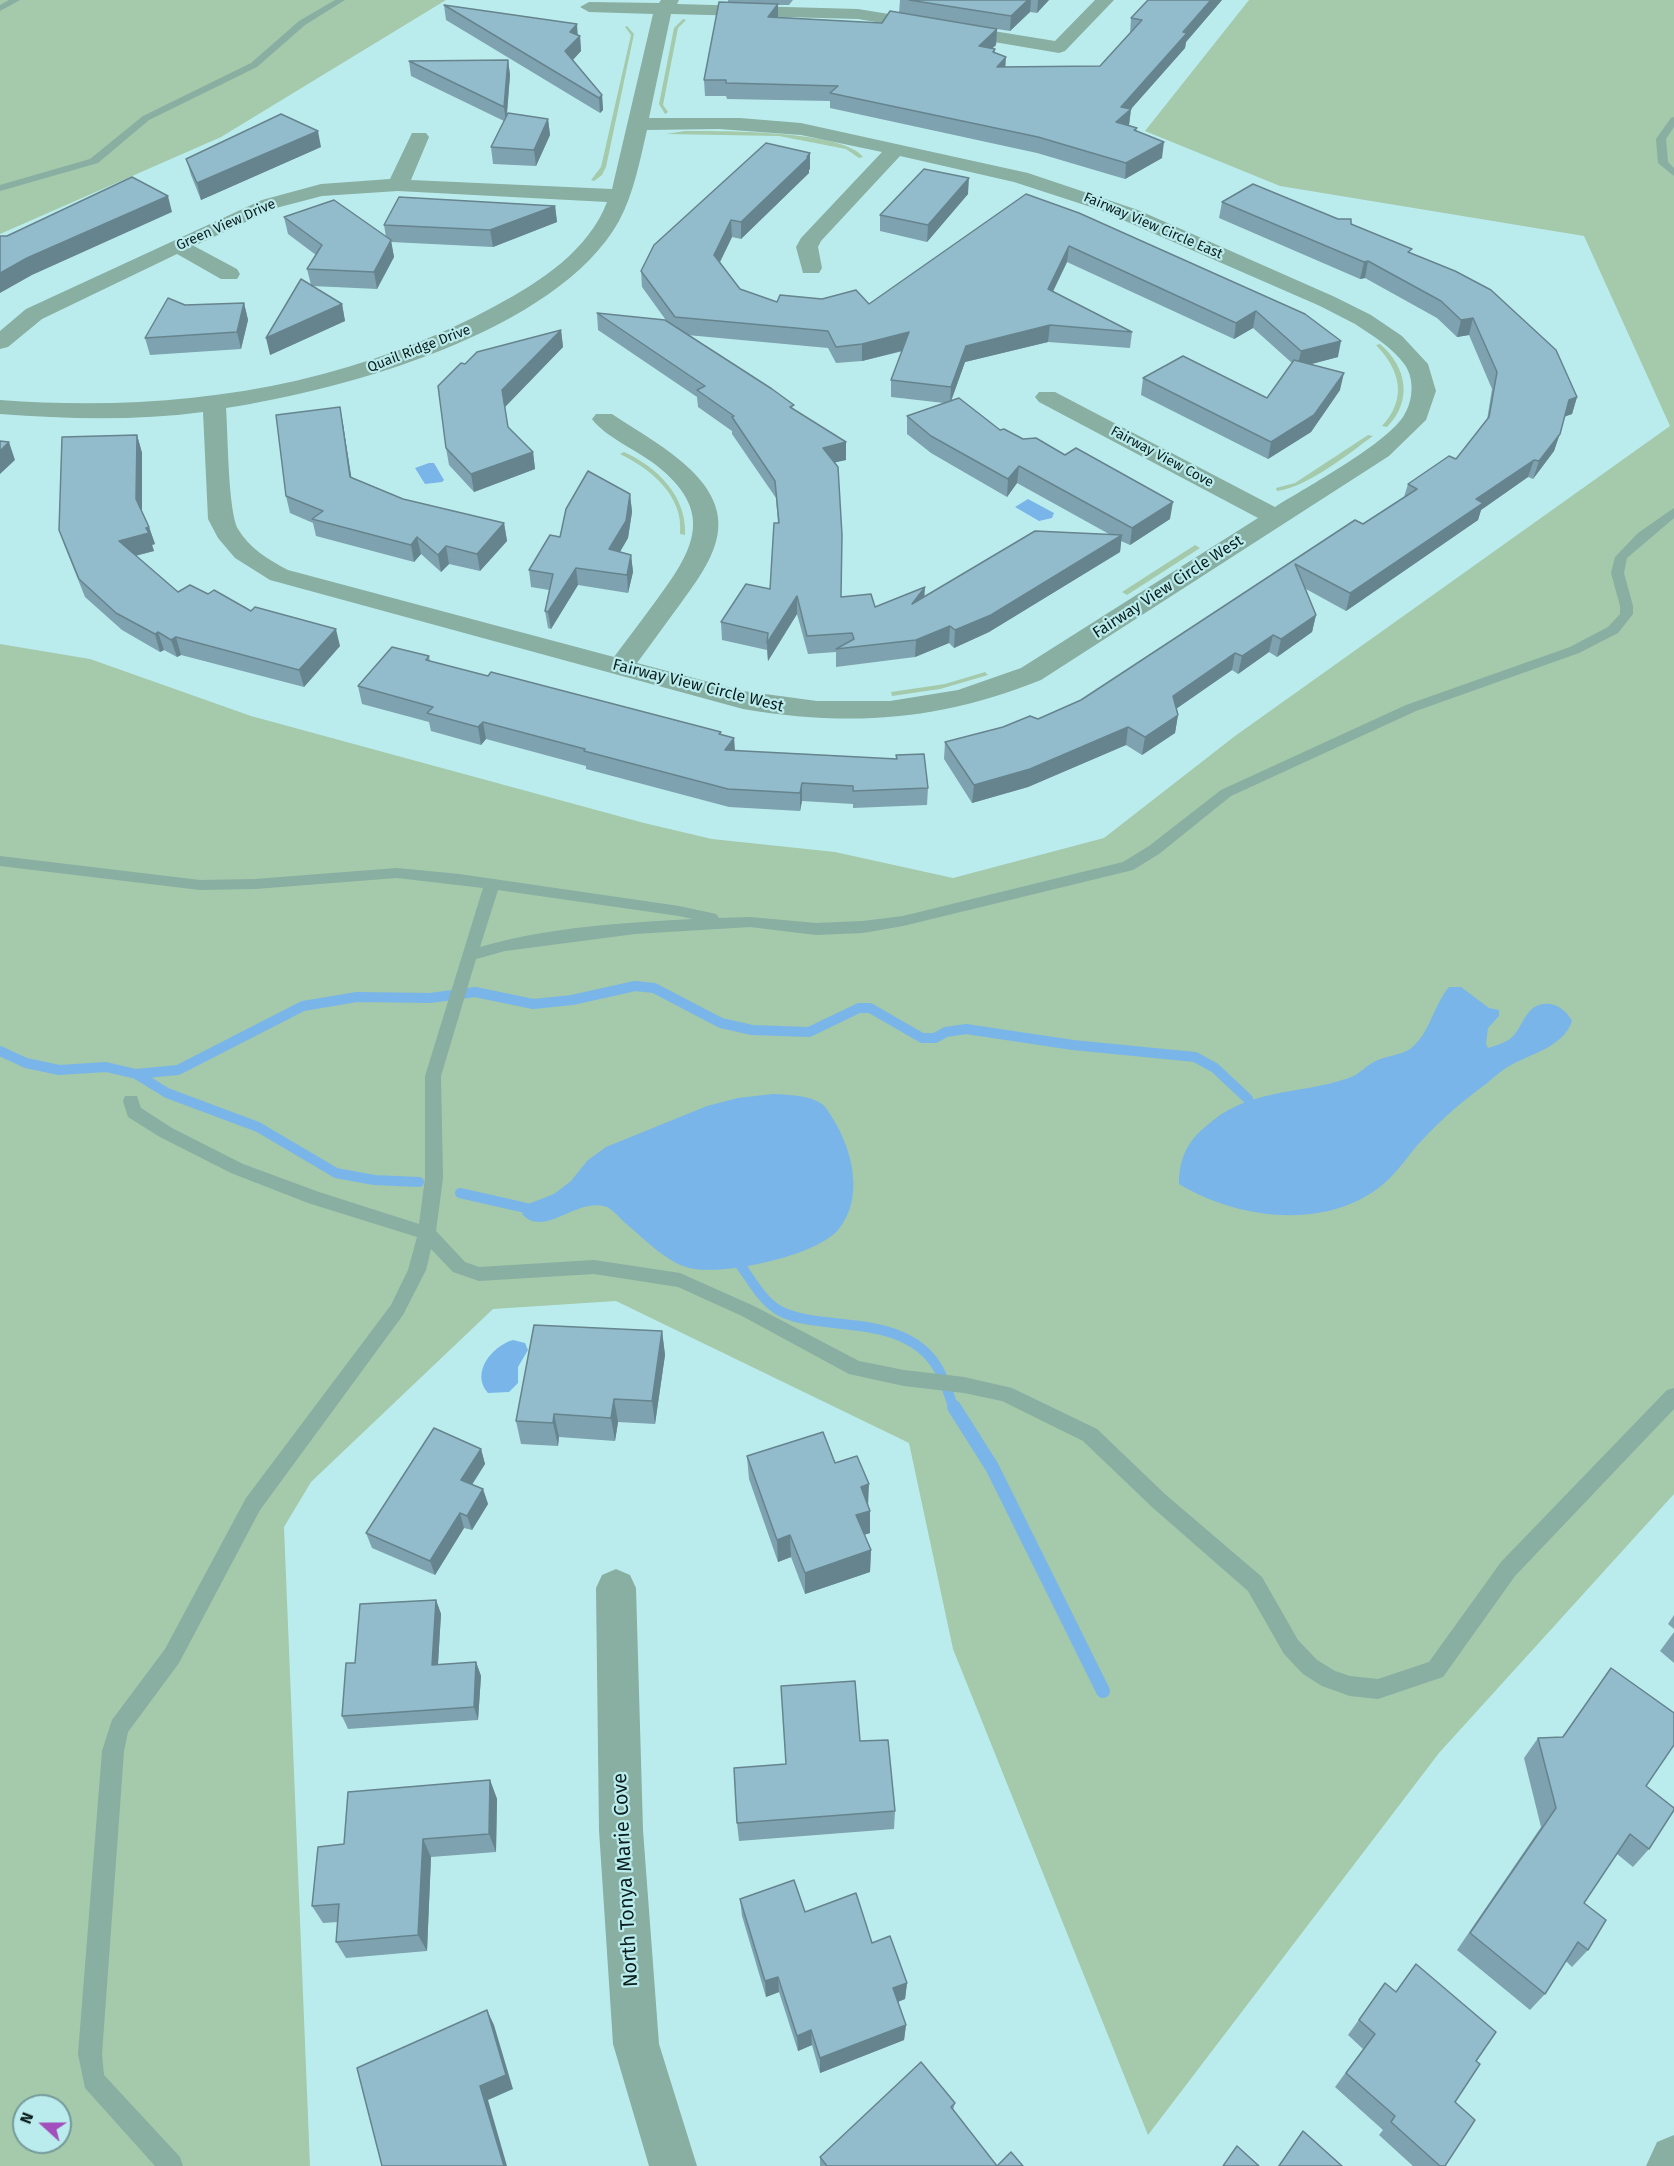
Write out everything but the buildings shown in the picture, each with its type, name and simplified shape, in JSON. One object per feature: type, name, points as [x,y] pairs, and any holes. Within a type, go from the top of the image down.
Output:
[{"type":"street","points":[[589,7],[667,4],[862,7],[1059,47],[1106,0]]},
{"type":"street","name":"Quail Ridge Drive","points":[[0,407],[105,411],[214,403],[262,395],[351,374],[464,333],[546,285],[579,257],[609,220],[619,196],[656,32],[667,4]]},
{"type":"street","name":"Fairway View Circle East","points":[[637,124],[782,126],[1038,182],[1103,204],[1358,316],[1390,335],[1407,351],[1420,373],[1424,402],[1416,421],[1397,439],[1276,517]]},
{"type":"street","points":[[398,185],[419,137]]},
{"type":"street","points":[[811,268],[807,247],[812,238],[896,150]]},
{"type":"street","name":"Green View Drive","points":[[0,342],[45,308],[286,198],[341,187],[398,185],[619,196]]},
{"type":"street","points":[[178,246],[229,274]]},
{"type":"street","name":"Fairway View Cove","points":[[1047,397],[1276,517]]},
{"type":"street","name":"Fairway View Circle West","points":[[214,403],[219,512],[231,540],[259,565],[300,582],[743,700],[790,708],[868,713],[943,703],[1006,686],[1031,674],[1276,517]]},
{"type":"street","points":[[604,419],[683,476],[701,501],[707,523],[704,547],[694,567],[620,666]]},
{"type":"street","name":"North Tonya Marie Cove","points":[[616,1588],[621,1830],[636,2044],[673,2166]]},
{"type":"street","points":[[1670,2166],[1674,2160]]},
{"type":"lane","points":[[0,8],[16,0]]},
{"type":"lane","points":[[0,188],[94,161],[146,118],[254,65],[302,23],[341,0]]},
{"type":"lane","points":[[1674,120],[1661,139],[1663,163],[1674,173]]},
{"type":"lane","points":[[470,954],[505,945],[624,930],[750,922],[816,929],[863,927],[903,921],[1128,866],[1153,851],[1201,809],[1226,793],[1396,715],[1506,672],[1547,661],[1612,631],[1622,623],[1627,610],[1618,575],[1618,563],[1629,549],[1674,512]]},
{"type":"lane","points":[[0,861],[200,885],[255,884],[397,873],[679,911],[729,923]]},
{"type":"lane","points":[[171,2166],[93,2080],[90,2054],[113,1751],[119,1727],[172,1656],[253,1504],[397,1310],[417,1270],[427,1233],[434,1178],[433,1076],[492,884]]},
{"type":"lane","points":[[131,1101],[134,1112],[176,1141],[347,1209],[427,1233],[459,1267],[479,1274],[594,1267],[680,1280],[748,1311],[856,1368],[904,1378],[964,1385],[1005,1394],[1090,1435],[1159,1501],[1255,1584],[1291,1647],[1310,1667],[1329,1679],[1350,1686],[1378,1689],[1436,1670],[1508,1569],[1674,1396]]},
{"type":"green space","points":[[0,0],[446,0],[221,137],[0,234]]},
{"type":"green space","points":[[1249,0],[1674,0],[1674,1494],[1439,1753],[1148,2135],[953,1649],[909,1443],[616,1301],[493,1309],[311,1482],[284,1527],[310,2166],[0,2166],[0,644],[90,659],[251,716],[644,823],[712,839],[835,852],[953,878],[1104,838],[1235,736],[1670,426],[1584,236],[1280,186],[1145,131]]},
{"type":"green space","points":[[683,19],[686,20],[678,28],[663,105],[668,112],[665,114],[659,104],[674,28]]},
{"type":"green space","points":[[627,26],[634,34],[606,167],[602,175],[594,181],[591,180],[601,167],[631,35],[625,27]]},
{"type":"green space","points":[[685,131],[751,132],[807,137],[851,148],[863,157],[859,158],[846,149],[779,136],[666,134]]},
{"type":"green space","points":[[1380,344],[1396,363],[1403,384],[1401,406],[1387,427],[1382,426],[1395,406],[1398,385],[1391,365],[1376,345]]},
{"type":"green space","points":[[1368,435],[1373,436],[1314,477],[1277,491],[1276,488],[1295,483]]},
{"type":"green space","points":[[624,452],[648,466],[668,484],[681,508],[685,535],[680,534],[677,508],[663,485],[643,467],[620,454]]},
{"type":"green space","points":[[1195,545],[1200,548],[1127,595],[1122,592]]},
{"type":"green space","points":[[985,672],[988,675],[940,689],[892,696],[891,692],[945,684]]},
{"type":"water","points":[[434,463],[444,480],[442,482],[425,484],[415,468]]},
{"type":"water","points":[[1028,499],[1054,513],[1052,518],[1039,521],[1015,507]]},
{"type":"water","points":[[1449,987],[1461,987],[1489,1008],[1499,1010],[1499,1016],[1488,1028],[1486,1044],[1488,1048],[1510,1039],[1530,1011],[1539,1005],[1550,1004],[1561,1008],[1572,1021],[1568,1030],[1555,1043],[1508,1067],[1441,1121],[1381,1186],[1358,1200],[1334,1210],[1280,1215],[1253,1212],[1202,1196],[1179,1184],[1180,1168],[1188,1146],[1204,1128],[1221,1115],[1238,1105],[1255,1099],[1349,1078],[1376,1061],[1410,1049],[1422,1036]]},
{"type":"water","points":[[773,1094],[805,1097],[822,1104],[840,1131],[850,1159],[853,1189],[846,1217],[838,1230],[811,1248],[749,1266],[710,1270],[695,1269],[685,1267],[666,1257],[607,1207],[596,1205],[584,1207],[540,1222],[531,1220],[522,1214],[528,1204],[554,1194],[571,1181],[588,1160],[606,1147],[707,1106],[738,1098]]},
{"type":"water","points":[[513,1340],[525,1343],[528,1350],[518,1367],[518,1383],[509,1392],[488,1393],[481,1377],[482,1369],[491,1354]]},
{"type":"waterway","points":[[136,1074],[178,1070],[303,1006],[357,997],[430,998],[475,992],[533,1004],[572,1000],[635,986],[654,988],[721,1023],[752,1030],[809,1032],[859,1008],[870,1008],[922,1038],[935,1038],[946,1032],[966,1029],[1073,1045],[1195,1057],[1215,1068],[1248,1099]]},
{"type":"waterway","points":[[0,1051],[26,1063],[59,1070],[106,1067],[136,1074]]},
{"type":"waterway","points":[[136,1074],[167,1093],[258,1127],[336,1173],[374,1180],[419,1182]]},
{"type":"waterway","points":[[460,1193],[526,1208]]},
{"type":"waterway","points":[[741,1266],[768,1302],[786,1314],[879,1329],[907,1339],[930,1357],[939,1370],[954,1408]]},
{"type":"waterway","points":[[954,1407],[992,1467],[1103,1691]]}]
